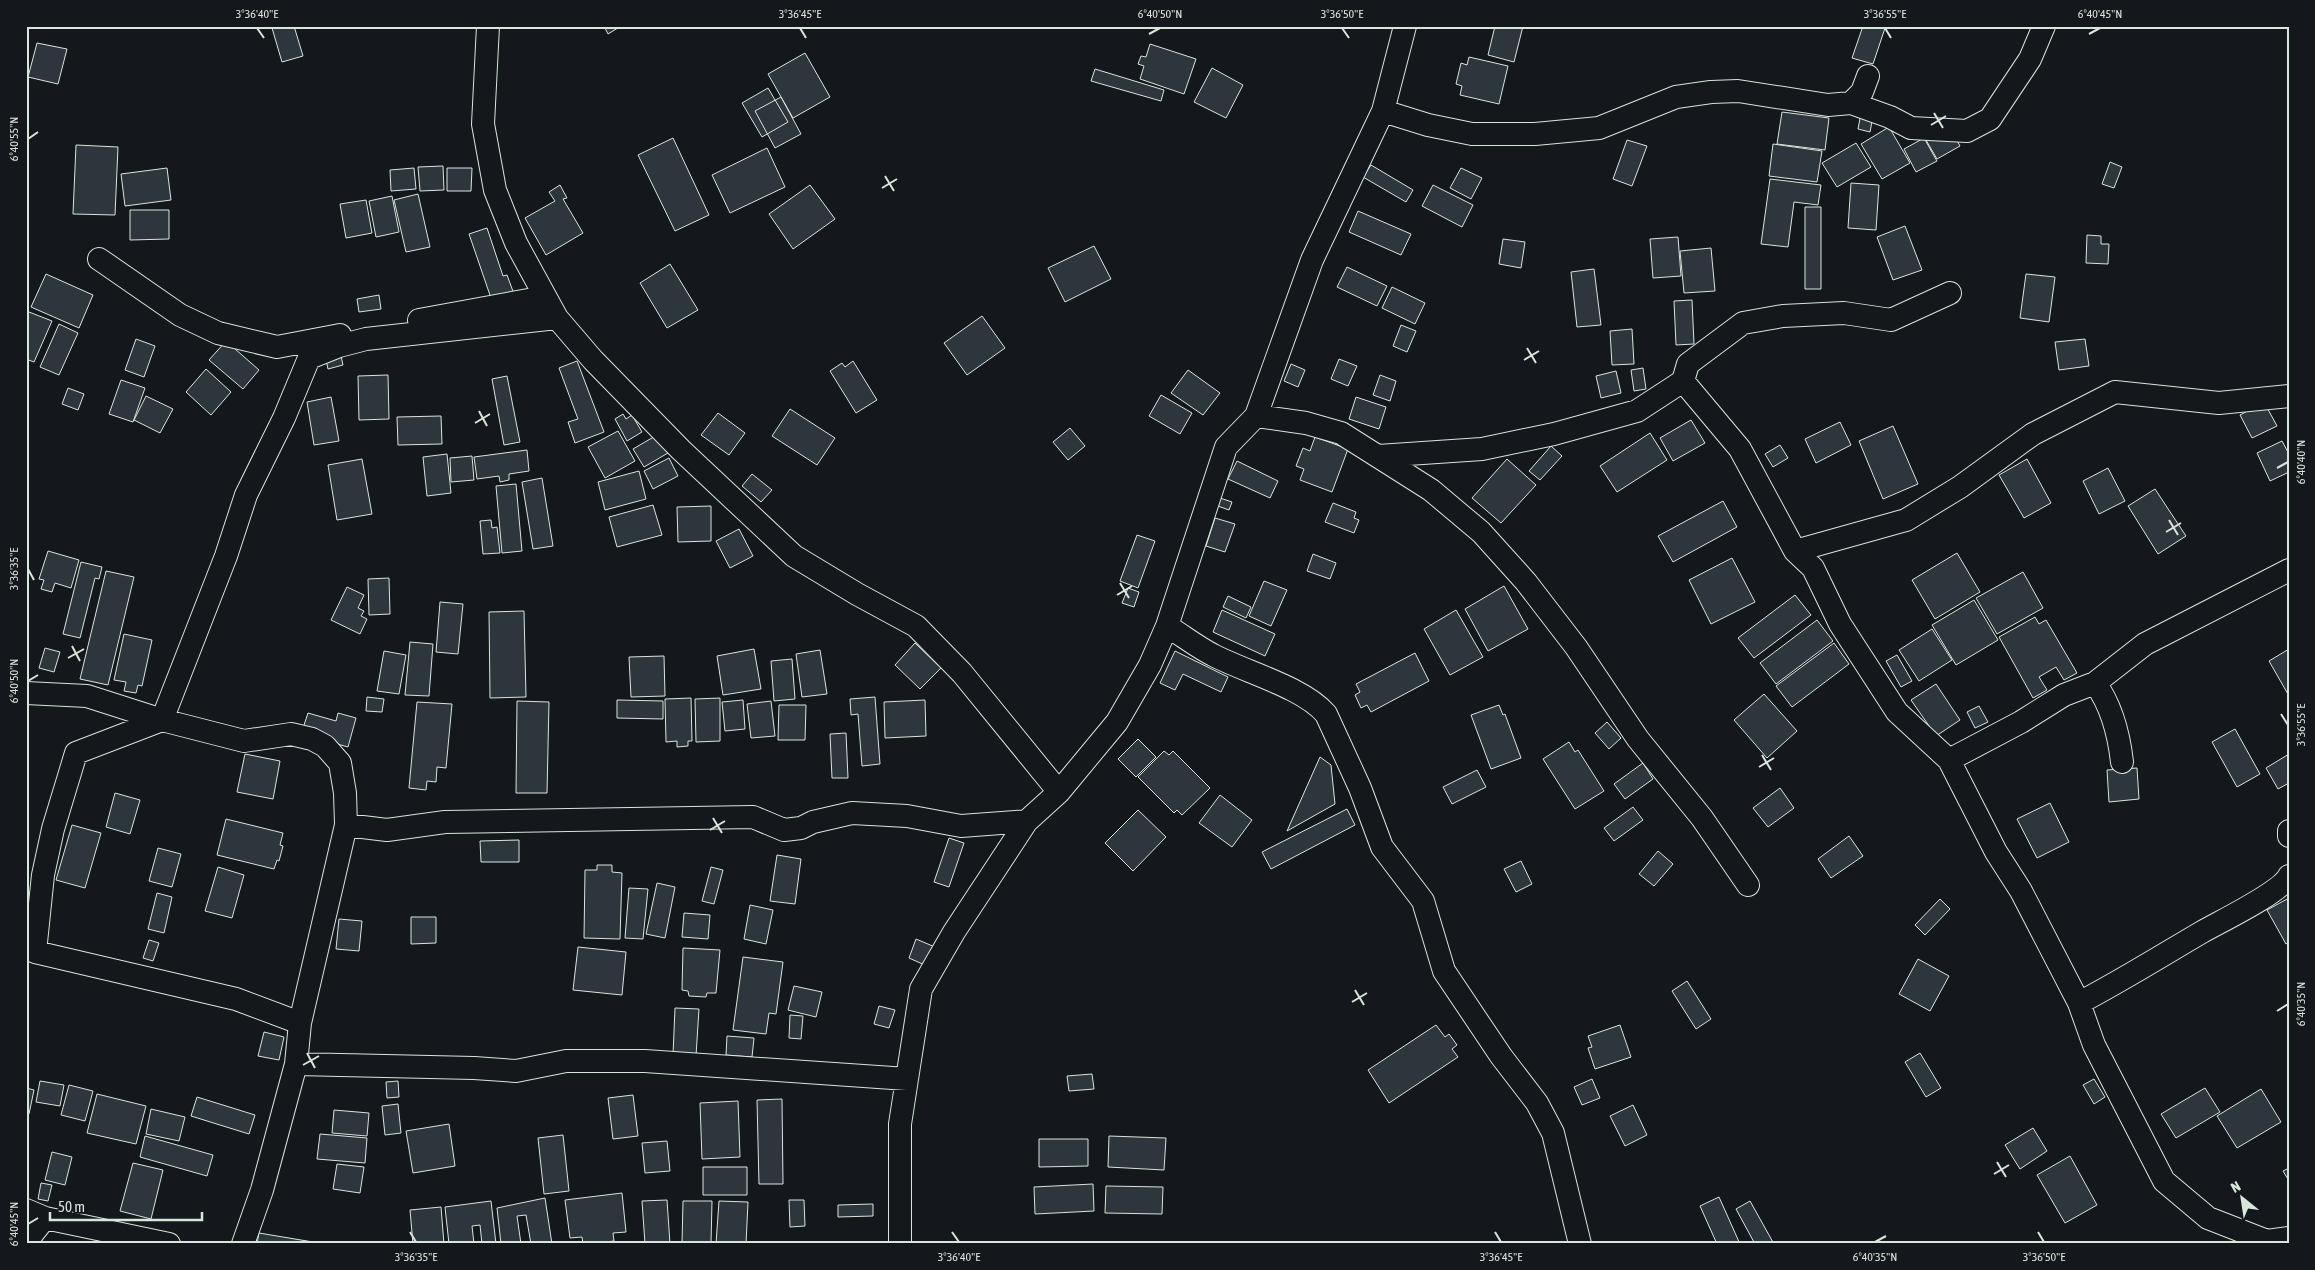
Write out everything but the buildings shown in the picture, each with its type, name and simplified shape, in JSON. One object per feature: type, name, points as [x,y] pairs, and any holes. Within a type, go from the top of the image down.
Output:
[{"type":"street","points":[[488,26],[483,124],[495,190],[516,242],[557,318],[593,360],[681,450],[794,556],[857,594],[916,626],[962,673],[1059,792]]},
{"type":"street","points":[[900,1244],[900,1124],[921,989],[954,932],[1026,821],[1059,792],[1116,722],[1150,665],[1167,626],[1226,447],[1256,416],[1312,260],[1382,111],[1404,26]]},
{"type":"street","points":[[1382,111],[1428,125],[1472,134],[1535,134],[1599,128],[1676,97],[1711,92],[1738,91],[1828,105],[1851,103],[1890,117],[1911,128],[1967,131],[1990,119],[2030,59],[2044,26]]},
{"type":"street","points":[[1851,103],[1862,92],[1868,76]]},
{"type":"street","points":[[98,259],[180,315],[218,332],[277,347],[545,296]]},
{"type":"street","points":[[1378,456],[1482,449],[1554,434],[1637,411],[1683,381],[1688,364],[1743,323],[1783,316],[1844,313],[1891,320],[1950,293]]},
{"type":"street","points":[[300,1023],[236,999],[35,952],[43,875],[53,829],[76,753],[162,720],[226,556],[246,495],[284,418],[309,358],[338,346],[366,339],[557,318]]},
{"type":"street","points":[[1683,381],[1740,449],[1795,551],[1813,568],[1840,624],[1897,712],[1949,760],[1996,852],[2022,891],[2079,1003],[2094,1045],[2164,1181],[2208,1218],[2267,1241],[2289,1238]]},
{"type":"street","points":[[1795,551],[1906,520],[1960,487],[2033,434],[2115,392],[2219,403],[2289,396]]},
{"type":"street","points":[[1256,416],[1306,423],[1341,433],[1431,490],[1482,532],[1526,582],[1576,647],[1638,738],[1702,818],[1748,885]]},
{"type":"street","points":[[1949,760],[2021,722],[2064,695],[2095,683],[2145,644],[2289,570]]},
{"type":"street","points":[[1167,626],[1212,655],[1281,684],[1319,705],[1326,714],[1360,788],[1382,847],[1423,901],[1444,971],[1501,1056],[1537,1103],[1553,1133],[1580,1244]]},
{"type":"street","points":[[2095,683],[2103,695],[2112,719],[2120,745],[2122,762]]},
{"type":"street","points":[[26,693],[87,696],[162,720],[244,741],[291,734],[312,739],[325,746],[340,762],[346,793],[346,825],[328,908],[317,942],[300,1023],[296,1064],[262,1190],[243,1244]]},
{"type":"street","points":[[346,825],[387,830],[445,822],[754,817],[784,830],[801,828],[813,822],[852,813],[907,816],[961,826],[1026,821]]},
{"type":"street","points":[[2289,831],[2289,836]]},
{"type":"street","points":[[2079,1003],[2140,970],[2253,903],[2286,882],[2289,876]]},
{"type":"street","points":[[296,1064],[474,1068],[516,1071],[566,1061],[645,1061],[907,1079]]},
{"type":"street","points":[[26,1242],[35,1214],[169,1244]]}]
